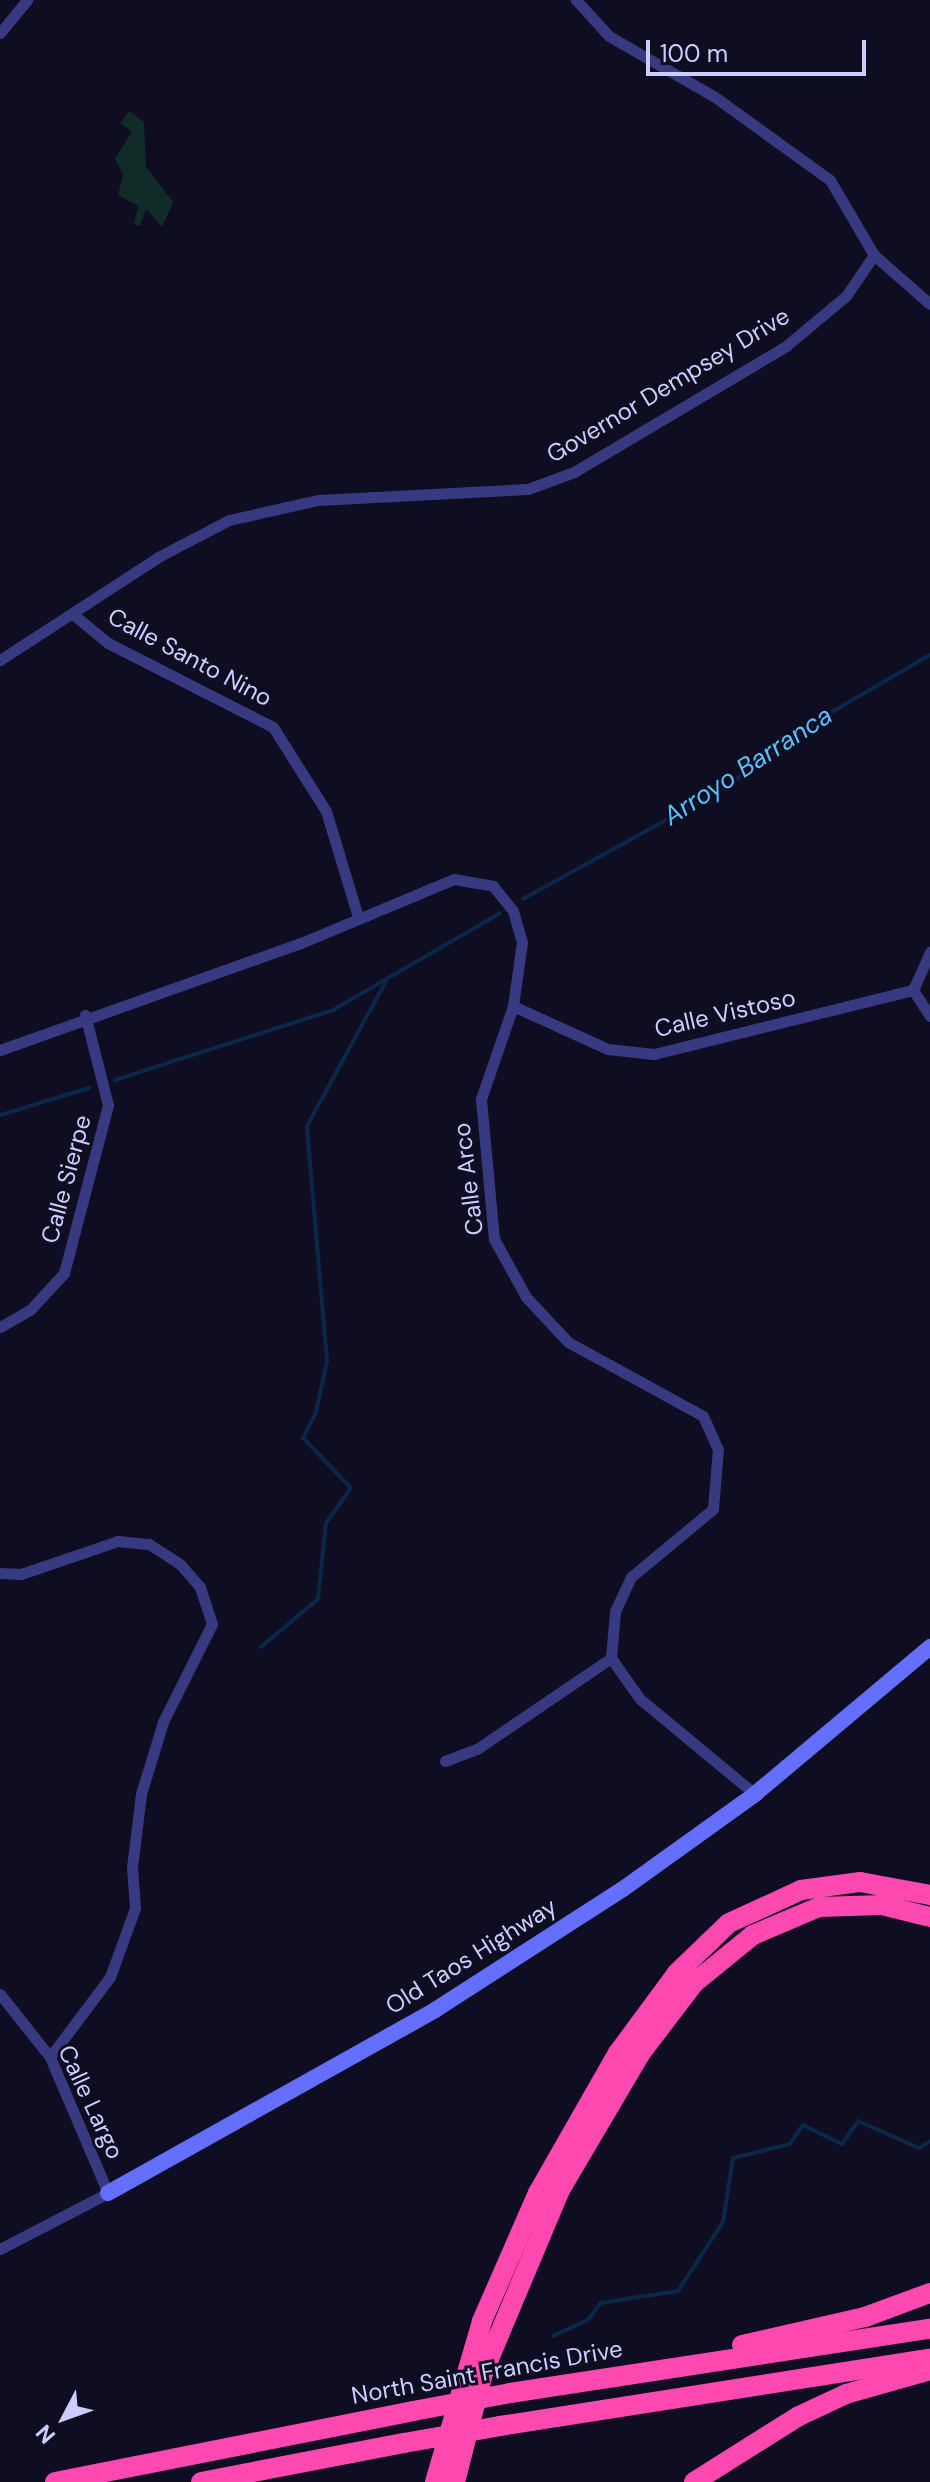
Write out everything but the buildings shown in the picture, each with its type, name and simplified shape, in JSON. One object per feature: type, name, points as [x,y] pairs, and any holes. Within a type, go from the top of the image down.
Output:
[{"type":"highway","points":[[435,2482],[482,2321],[538,2193],[618,2053],[677,1973],[729,1923],[801,1890],[860,1882],[930,1895]]},
{"type":"highway","points":[[455,2482],[483,2373],[560,2190],[640,2054],[694,1983],[753,1935],[819,1907],[882,1905],[930,1917]]},
{"type":"highway","points":[[683,2364],[768,2337],[865,2317],[930,2293]]},
{"type":"highway","name":"North Saint Francis Drive","points":[[55,2482],[510,2393],[683,2364],[930,2329]]},
{"type":"highway","points":[[201,2482],[500,2426],[930,2359]]},
{"type":"highway","points":[[694,2482],[799,2416],[846,2394],[930,2370]]},
{"type":"street","points":[[0,33],[27,0]]},
{"type":"street","points":[[576,0],[609,36],[715,97],[830,180],[874,255],[930,304]]},
{"type":"street","name":"Governor Dempsey Drive","points":[[0,660],[74,615],[160,556],[229,520],[318,500],[528,489],[574,472],[786,346],[846,296],[874,255]]},
{"type":"street","name":"Calle Santo Nino","points":[[74,615],[108,643],[273,727],[326,811],[357,914]]},
{"type":"street","name":"Calle Arco","points":[[0,1050],[85,1015],[301,943],[357,914],[454,879],[493,886],[513,911],[522,942],[513,1006],[481,1099],[494,1239],[526,1297],[568,1342],[703,1416],[718,1449],[713,1509],[631,1577],[615,1612],[611,1658]]},
{"type":"street","points":[[930,952],[913,990],[930,1016]]},
{"type":"street","name":"Calle Vistoso","points":[[513,1006],[608,1049],[654,1054],[913,990]]},
{"type":"street","name":"Calle Sierpe","points":[[0,1327],[30,1310],[64,1273],[108,1105],[85,1015]]},
{"type":"street","points":[[0,1573],[21,1574],[118,1541],[149,1544],[180,1564],[200,1587],[212,1624],[163,1722],[141,1794],[132,1867],[135,1908],[110,1977],[50,2057]]},
{"type":"street","name":"Old Taos Highway","points":[[0,2249],[108,2193],[435,2010],[755,1794],[930,1647]]},
{"type":"street","points":[[445,1761],[477,1749],[611,1658],[640,1699],[755,1794]]},
{"type":"street","name":"Calle Largo","points":[[0,1994],[50,2057],[108,2193]]},
{"type":"green space","points":[[129,111],[144,122],[146,166],[173,202],[162,227],[146,209],[140,226],[134,224],[138,206],[118,195],[123,175],[115,158],[132,132],[120,123]]},
{"type":"waterway","name":"Arroyo Barranca","points":[[523,899],[724,788],[830,713],[930,655]]},
{"type":"waterway","name":"Arroyo Barranca","points":[[115,1080],[333,1010],[500,913]]},
{"type":"waterway","points":[[261,1647],[318,1599],[326,1523],[351,1488],[303,1438],[316,1412],[327,1361],[307,1126],[387,979]]},
{"type":"waterway","name":"Arroyo Barranca","points":[[0,1115],[89,1088]]},
{"type":"waterway","points":[[553,2336],[589,2319],[600,2303],[678,2291],[723,2222],[733,2158],[790,2144],[803,2125],[842,2144],[858,2121],[919,2148],[930,2141]]}]
